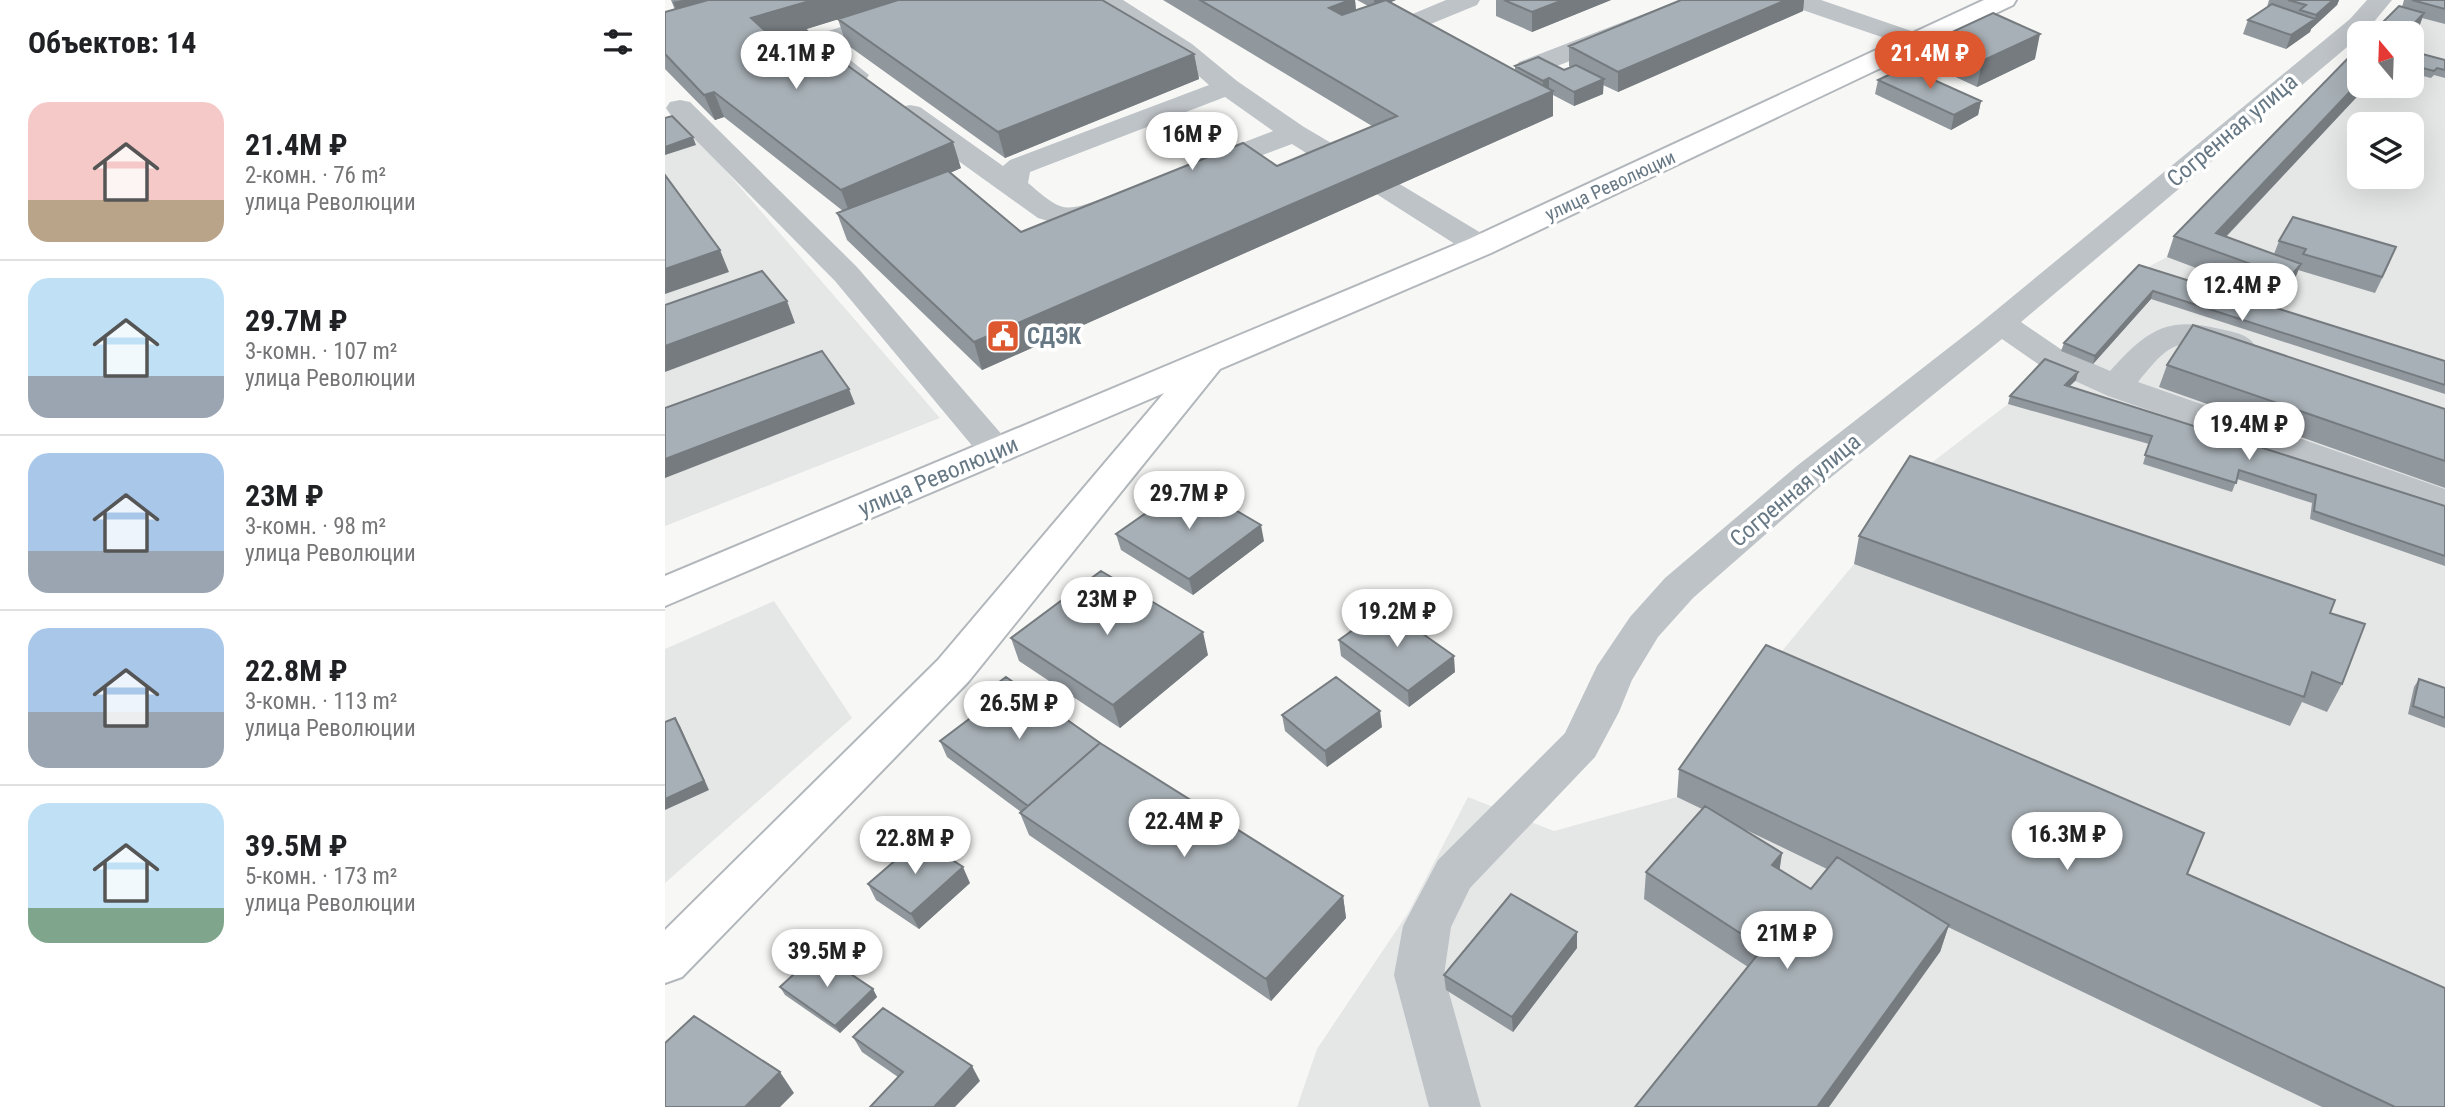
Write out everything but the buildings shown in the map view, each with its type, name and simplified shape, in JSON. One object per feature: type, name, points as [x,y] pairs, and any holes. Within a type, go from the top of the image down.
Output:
[{"type":"main road","name":"улица Революции","points":[[665,592],[1480,246],[2004,0]]},
{"type":"main road","name":"улица Революции","points":[[665,962],[953,671],[1211,359]]},
{"type":"street","points":[[948,0],[819,42],[822,50],[1051,215],[1067,217],[1137,193]]},
{"type":"street","points":[[1106,0],[1183,49],[1229,87],[1294,133],[1345,163]]},
{"type":"street","points":[[1412,23],[1468,0]]},
{"type":"street","points":[[1528,68],[1702,0]]},
{"type":"street","points":[[1797,0],[1917,41]]},
{"type":"street","name":"Согренная улица","points":[[1455,1107],[1419,975],[1427,926],[1454,874],[1580,744],[1618,667],[1644,627],[1679,588],[1811,474],[2000,323],[2359,24],[2380,0]]},
{"type":"street","points":[[1017,189],[1013,186],[1013,176],[1020,166],[1229,87]]},
{"type":"street","points":[[680,108],[846,274],[997,452]]},
{"type":"street","points":[[1177,178],[1294,133]]},
{"type":"street","points":[[1388,189],[1480,246]]},
{"type":"street","points":[[2000,323],[2050,357],[2116,386],[2445,502]]},
{"type":"street","points":[[2116,386],[2154,342],[2175,334],[2201,334],[2262,353]]},
{"type":"shaded area","points":[[2445,0],[2445,1107],[1297,1107],[1317,1049],[1408,913],[1468,797],[1554,831],[1677,797],[1763,674],[1854,564],[1904,484],[2008,404],[2137,273],[2167,257],[2347,97],[2424,98],[2424,21],[2406,21]]},
{"type":"shaded area","points":[[694,134],[940,418],[665,526],[665,143]]},
{"type":"shaded area","points":[[774,601],[852,718],[665,883],[665,649]]},
{"type":"place","name":"СДЭК","points":[[1003,336]]}]
